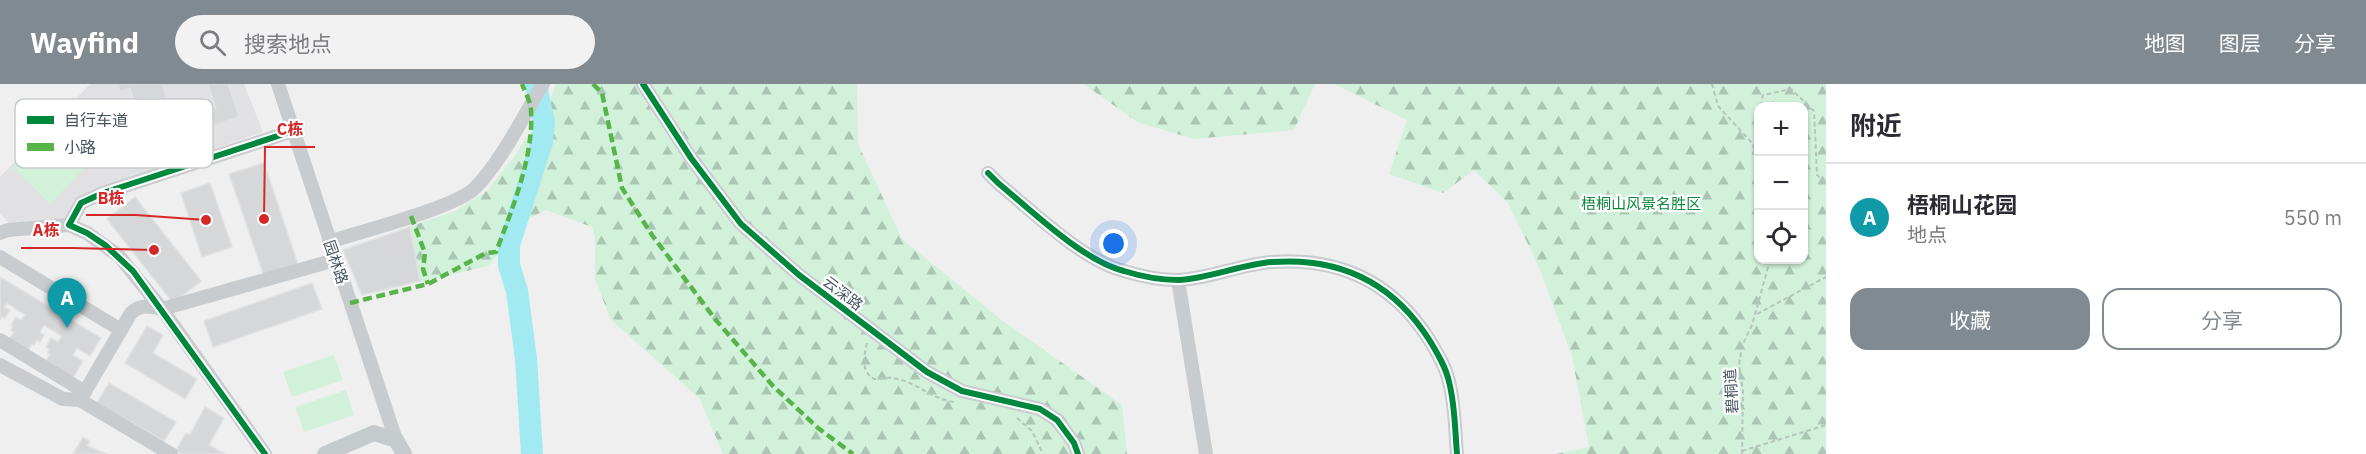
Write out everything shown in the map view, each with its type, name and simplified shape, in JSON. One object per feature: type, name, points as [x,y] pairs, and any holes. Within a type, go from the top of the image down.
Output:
[{"type":"main road","points":[[325,454],[374,433],[399,450]]},
{"type":"street","name":"园林路","points":[[278,84],[399,450]]},
{"type":"street","points":[[329,242],[452,202],[474,190],[497,159],[543,84]]},
{"type":"street","name":"云深路","points":[[643,84],[691,158],[741,224],[799,274],[927,372],[962,391],[1040,409],[1057,420],[1074,443],[1078,454]]},
{"type":"street","points":[[213,157],[293,131]]},
{"type":"street","points":[[69,225],[81,203],[103,193],[180,168]]},
{"type":"street","points":[[988,173],[1072,243],[1102,263],[1123,271],[1178,280],[1270,262],[1310,262],[1341,268],[1370,280],[1397,300],[1419,324],[1437,352],[1449,381],[1457,454]]},
{"type":"street","points":[[0,233],[8,230],[69,225],[87,233],[119,256],[162,309],[265,454]]},
{"type":"street","points":[[0,256],[121,330]]},
{"type":"street","points":[[82,396],[137,307],[162,309],[335,260]]},
{"type":"street","points":[[1178,280],[1206,454]]},
{"type":"street","points":[[0,340],[171,454]]},
{"type":"street","points":[[0,365],[63,399],[82,396]]},
{"type":"path","points":[[1712,84],[1718,106],[1752,143],[1758,156]]},
{"type":"path","points":[[1762,102],[1763,94],[1791,89],[1805,102]]},
{"type":"path","points":[[1808,105],[1814,111],[1817,175],[1826,183]]},
{"type":"path","points":[[1755,315],[1826,277]]},
{"type":"path","points":[[1742,452],[1826,425]]},
{"type":"shaded area","points":[[90,84],[244,84],[263,132],[213,149],[213,99],[75,99]]},
{"type":"shaded area","points":[[15,162],[15,168],[159,168],[91,196],[74,224],[13,227],[0,214],[0,177]]},
{"type":"green space","points":[[556,84],[857,84],[858,144],[902,239],[1003,321],[1122,405],[1127,454],[723,454],[700,399],[611,320],[595,279],[595,238],[592,227],[546,210],[530,218],[488,266],[362,295],[343,250],[455,211],[487,191],[516,154],[550,100]]},
{"type":"green space","points":[[1084,84],[1315,84],[1294,130],[1194,139],[1137,122]]},
{"type":"green space","name":"梧桐山风景名胜区","points":[[1334,84],[1826,84],[1826,454],[1556,454],[1589,447],[1572,356],[1539,267],[1508,203],[1474,170],[1443,193],[1389,174],[1407,120]]},
{"type":"green space","points":[[15,166],[15,168],[85,168],[50,204],[13,168]]},
{"type":"green space","points":[[334,355],[343,380],[292,397],[283,372]]},
{"type":"green space","points":[[346,390],[354,415],[304,432],[295,407]]},
{"type":"building","points":[[118,84],[162,84],[167,99],[134,99],[130,88],[120,92]]},
{"type":"building","points":[[208,84],[228,84],[239,117],[213,126],[213,109],[216,108]]},
{"type":"building","points":[[264,163],[298,264],[264,276],[229,174]]},
{"type":"building","points":[[210,183],[232,247],[202,257],[181,193]]},
{"type":"building","points":[[135,197],[201,281],[173,303],[107,219]]},
{"type":"building","points":[[410,227],[420,281],[362,295],[343,250]]},
{"type":"building","points":[[0,277],[101,338],[90,356],[77,348],[73,355],[83,361],[73,378],[46,361],[50,354],[47,353],[49,349],[46,347],[51,338],[58,342],[62,336],[44,325],[40,332],[44,335],[40,342],[37,340],[28,350],[9,339],[14,332],[11,330],[13,326],[11,325],[16,317],[21,320],[25,315],[7,303],[4,307],[10,310],[5,318],[2,317],[0,320]]},
{"type":"building","points":[[312,283],[322,309],[213,347],[204,321]]},
{"type":"building","points":[[147,326],[163,335],[153,353],[197,379],[185,399],[125,363]]},
{"type":"building","points":[[109,383],[176,422],[164,441],[97,403]]},
{"type":"building","points":[[205,407],[224,418],[209,445],[225,454],[182,454],[176,451],[186,433],[190,435]]},
{"type":"building","points":[[83,437],[90,441],[87,446],[107,454],[73,454]]},
{"type":"waterway","points":[[532,454],[526,359],[517,291],[509,265],[509,245],[542,142],[544,123],[536,84]]},
{"type":"marked path","points":[[350,303],[428,284],[486,253],[496,252],[521,183],[529,146],[531,108],[522,84]]},
{"type":"marked path","points":[[593,84],[602,93],[622,188],[652,235],[715,319],[773,386],[818,428],[853,454]]},
{"type":"marked path","points":[[411,216],[425,253],[423,269],[428,284]]},
{"type":"cycle path","points":[[643,84],[691,158],[741,224],[799,275],[927,372],[962,391],[1040,409],[1057,420],[1074,443],[1078,454]]},
{"type":"cycle path","points":[[213,157],[293,131]]},
{"type":"cycle path","points":[[180,168],[103,193],[81,203],[69,225],[105,245],[133,271],[265,454]]},
{"type":"cycle path","points":[[988,173],[1042,221],[1075,246],[1092,257],[1124,271],[1178,280],[1261,263],[1297,262],[1342,269],[1382,289],[1415,320],[1444,366],[1452,399],[1457,454]]},
{"type":"place","name":"C栋","points":[[264,219]]},
{"type":"place","name":"B栋","points":[[206,220]]},
{"type":"place","name":"A栋","points":[[154,250]]},
{"type":"place","name":"梧桐山花园","points":[[67,328]]}]
